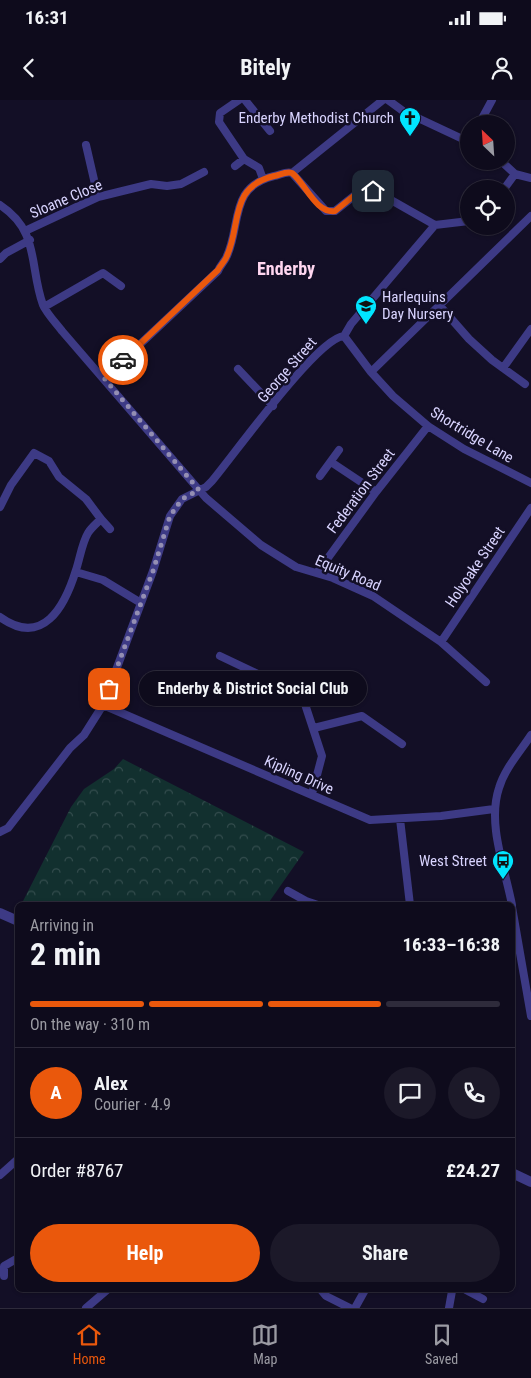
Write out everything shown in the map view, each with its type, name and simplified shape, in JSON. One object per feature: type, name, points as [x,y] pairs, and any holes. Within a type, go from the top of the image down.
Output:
[{"type":"street","points":[[240,100],[220,113],[218,119],[235,146],[244,158],[258,168],[263,179]]},
{"type":"street","points":[[245,100],[270,131]]},
{"type":"street","points":[[295,175],[383,100]]},
{"type":"street","points":[[388,100],[403,111],[460,136]]},
{"type":"street","points":[[484,115],[492,100]]},
{"type":"street","points":[[86,145],[98,197]]},
{"type":"street","points":[[235,166],[244,158]]},
{"type":"street","points":[[511,170],[515,174],[531,178]]},
{"type":"street","name":"Sloane Close","points":[[25,232],[98,197],[151,184],[167,186],[182,184],[199,177],[204,172]]},
{"type":"street","points":[[104,378],[218,270],[227,257],[238,206],[251,189],[263,179],[288,172],[295,175],[326,211],[335,211],[364,188],[384,196],[435,225],[460,222]]},
{"type":"street","points":[[511,180],[515,174]]},
{"type":"street","points":[[0,205],[18,219],[30,240],[44,307],[103,274]]},
{"type":"street","points":[[371,372],[531,216]]},
{"type":"street","name":"George Street","points":[[0,832],[8,828],[70,748],[84,735],[103,705],[141,603],[170,516],[182,499],[212,481],[303,368],[334,338],[344,336],[350,324],[435,225]]},
{"type":"street","points":[[0,259],[30,240]]},
{"type":"street","points":[[102,264],[103,274]]},
{"type":"street","points":[[103,274],[121,286]]},
{"type":"street","points":[[440,306],[469,339],[525,384]]},
{"type":"street","name":"Equity Road","points":[[44,307],[62,331],[199,490],[261,545],[296,567],[317,573],[373,596],[441,642],[486,682]]},
{"type":"street","points":[[503,368],[531,329]]},
{"type":"street","name":"Shortridge Lane","points":[[344,336],[371,372],[393,396],[428,426],[464,449],[531,483]]},
{"type":"street","points":[[238,369],[273,406]]},
{"type":"street","name":"Federation Street","points":[[317,573],[376,492],[428,426]]},
{"type":"street","points":[[320,476],[339,450]]},
{"type":"street","points":[[8,512],[0,507],[11,485],[34,452],[49,462],[59,477],[86,499],[110,529]]},
{"type":"street","points":[[331,462],[376,492]]},
{"type":"street","name":"Holyoake Street","points":[[441,642],[531,508]]},
{"type":"street","points":[[0,617],[20,628],[40,626],[55,616],[76,572],[88,533],[101,519]]},
{"type":"street","points":[[76,572],[103,580],[141,603]]},
{"type":"street","points":[[220,656],[302,695],[322,756],[312,794]]},
{"type":"street","name":"Kipling Drive","points":[[103,705],[370,820],[400,819],[494,809]]},
{"type":"street","points":[[314,728],[362,716],[402,744]]},
{"type":"street","points":[[511,902],[494,809],[499,787],[506,772],[531,735]]},
{"type":"street","points":[[400,819],[410,902]]},
{"type":"street","points":[[288,891],[304,902]]},
{"type":"street","points":[[0,913],[15,920]]},
{"type":"street","points":[[515,921],[528,985],[531,1016]]},
{"type":"street","points":[[0,1175],[15,1162]]},
{"type":"street","points":[[11,1166],[15,1169]]},
{"type":"street","points":[[515,1175],[531,1182]]},
{"type":"street","points":[[4,1276],[4,1266],[15,1260]]},
{"type":"street","points":[[86,1308],[105,1292]]},
{"type":"street","points":[[323,1292],[326,1296],[350,1308]]},
{"type":"street","points":[[355,1308],[364,1292]]},
{"type":"street","points":[[449,1308],[453,1292]]},
{"type":"street","points":[[470,1292],[483,1299]]},
{"type":"green space","points":[[123,759],[304,852],[269,902],[23,902],[71,807],[84,789],[114,769]]},
{"type":"way so far","points":[[109,689],[153,571],[170,516],[182,499],[188,494],[199,490],[104,378],[123,360]]},
{"type":"place","name":"Enderby Methodist Church","points":[[410,137]]},
{"type":"place","name":"Harlequins Day Nursery","points":[[366,325]]},
{"type":"place","name":"Enderby & District Social Club","points":[[109,689]]},
{"type":"place","name":"West Street","points":[[503,880]]},
{"type":"district","name":"Enderby","points":[[286,269]]},
{"type":"route","points":[[123,360],[218,270],[227,257],[240,201],[256,183],[263,179],[288,172],[292,173],[316,202],[326,211],[330,212],[335,211],[364,188],[373,191]]}]
